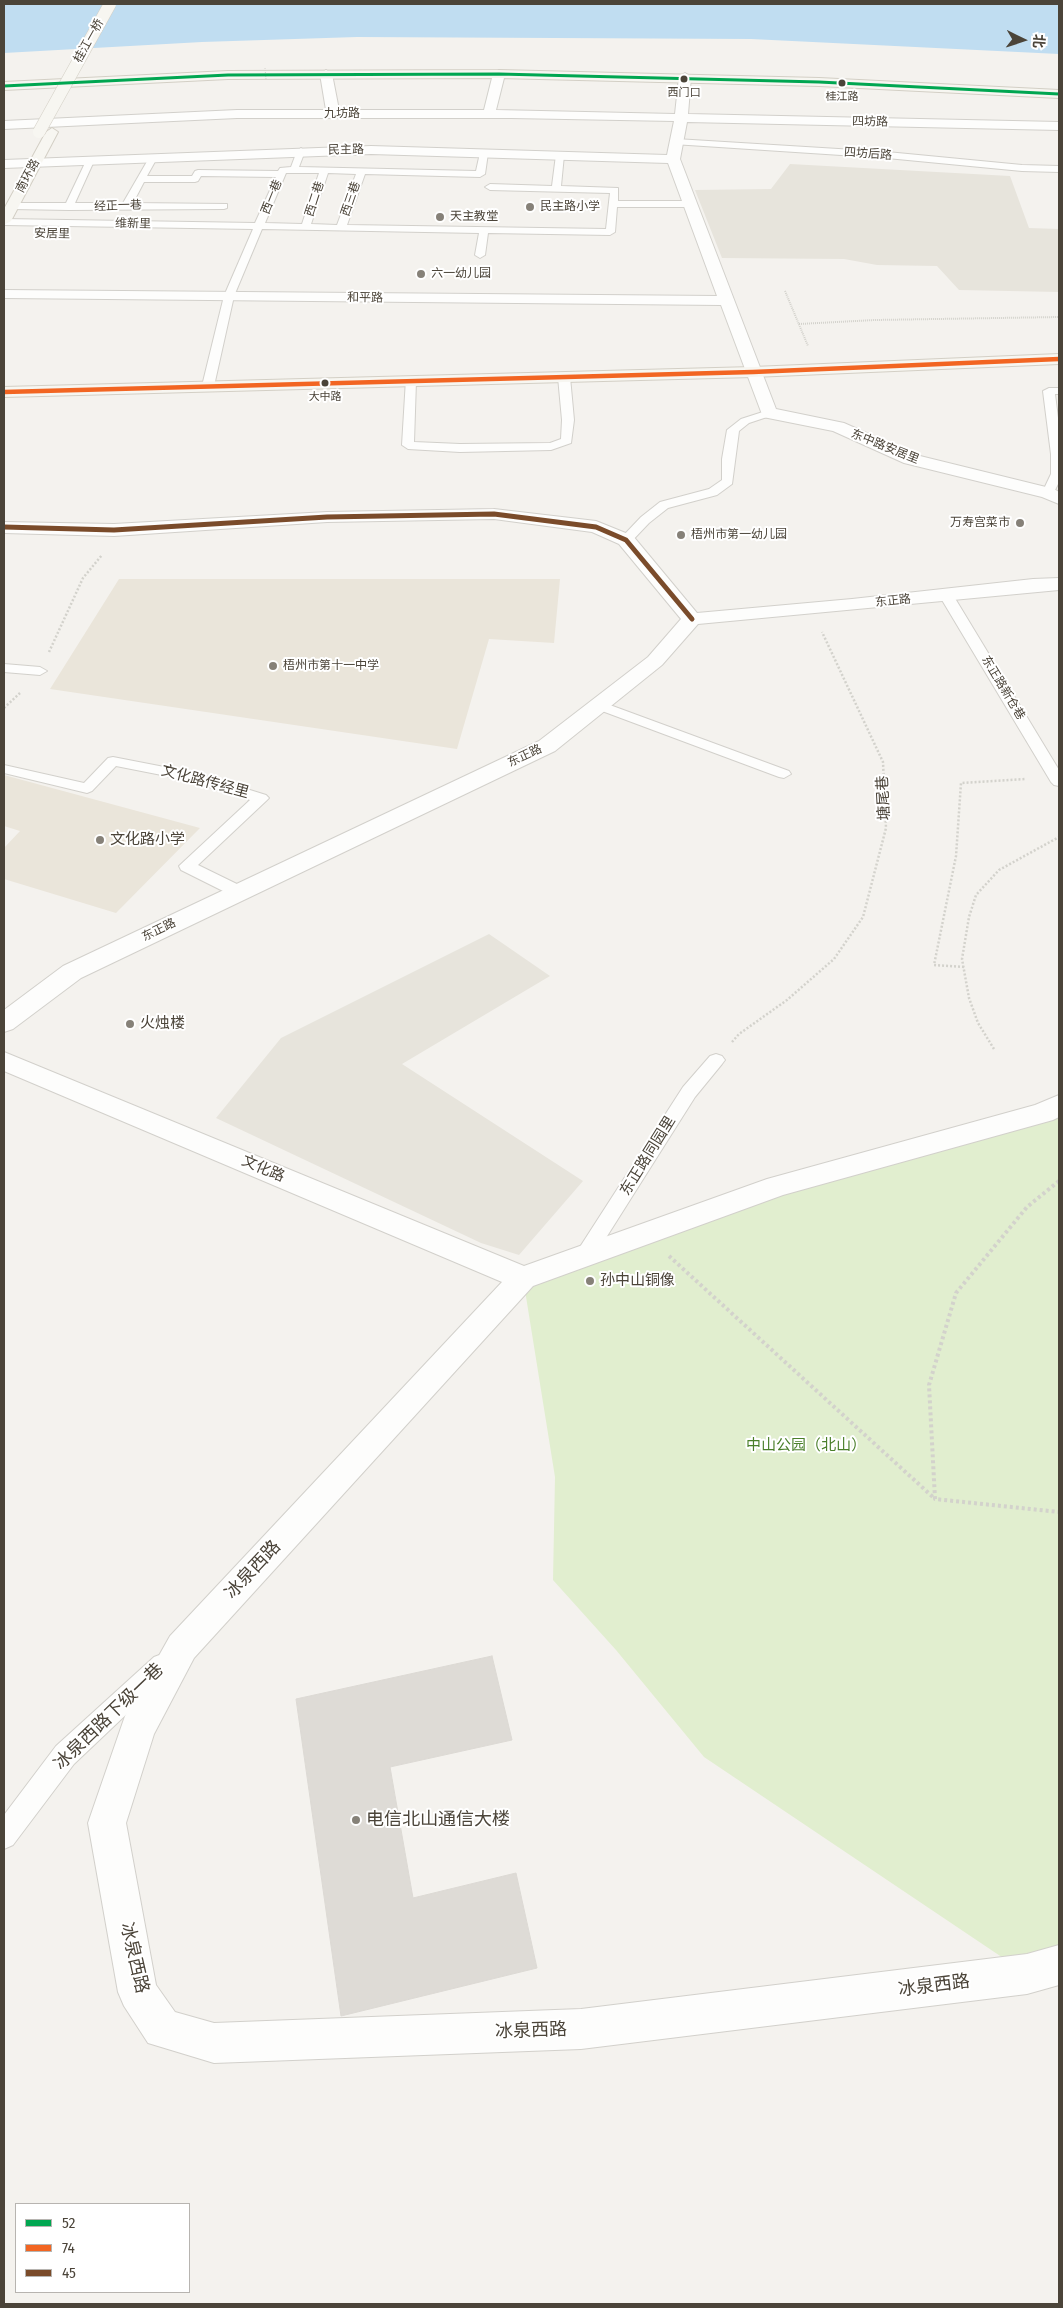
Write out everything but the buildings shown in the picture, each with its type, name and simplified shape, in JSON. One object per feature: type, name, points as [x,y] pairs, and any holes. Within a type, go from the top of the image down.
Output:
[{"type":"street","name":"桂江一桥","points":[[46,132],[110,4]]},
{"type":"street","name":"桂江一桥","points":[[46,132],[120,4]]},
{"type":"street","points":[[326,74],[333,114]]},
{"type":"street","points":[[489,114],[499,74]]},
{"type":"street","points":[[4,86],[228,76],[499,74],[685,77],[1059,94]]},
{"type":"street","points":[[685,77],[681,118],[673,159],[769,413]]},
{"type":"street","name":"九坊路","points":[[4,125],[237,114],[489,114],[681,118]]},
{"type":"street","name":"四坊路","points":[[681,118],[1059,126]]},
{"type":"street","name":"南环路","points":[[4,221],[35,164],[46,132]]},
{"type":"street","name":"南环路","points":[[12,178],[20,164],[46,132]]},
{"type":"street","name":"民主路","points":[[4,164],[301,151],[371,150],[673,159]]},
{"type":"street","name":"和平路","points":[[4,294],[727,301]]},
{"type":"street","points":[[4,392],[753,372],[1059,359]]},
{"type":"street","name":"东中路安居里","points":[[769,413],[838,427],[910,459],[1054,496]]},
{"type":"street","points":[[4,527],[114,530],[327,517],[494,514],[596,527],[626,540],[692,619]]},
{"type":"street","name":"东正路","points":[[4,1023],[72,972],[547,746],[655,661],[692,619],[1059,584]]},
{"type":"street","name":"文化路","points":[[4,1061],[523,1278]]},
{"type":"street","points":[[523,1278],[777,1186],[1043,1113],[1059,1105]]},
{"type":"street","name":"冰泉西路","points":[[523,1278],[182,1647],[138,1728],[106,1823],[138,1992],[162,2029],[214,2043],[581,2029],[1027,1974],[1059,1965]]},
{"type":"lane","name":"四坊后路","points":[[676,142],[887,155],[1022,168],[1059,169]]},
{"type":"lane","name":"西一巷","points":[[229,296],[261,226],[283,170],[294,170],[301,151]]},
{"type":"lane","points":[[294,170],[480,174],[484,153]]},
{"type":"lane","points":[[556,188],[560,156]]},
{"type":"lane","points":[[127,205],[153,158]]},
{"type":"lane","points":[[69,207],[90,161]]},
{"type":"lane","name":"西二巷","points":[[306,226],[324,171]]},
{"type":"lane","name":"西三巷","points":[[341,227],[361,172]]},
{"type":"lane","points":[[142,179],[195,179],[198,173],[282,174]]},
{"type":"lane","points":[[490,187],[615,190],[614,204],[690,204]]},
{"type":"lane","name":"维新里","points":[[4,221],[610,232],[614,204]]},
{"type":"lane","name":"经正一巷","points":[[12,206],[224,206]]},
{"type":"lane","points":[[177,224],[185,206]]},
{"type":"lane","name":"安居里","points":[[88,234],[94,223]]},
{"type":"lane","points":[[480,255],[484,230]]},
{"type":"lane","points":[[208,386],[229,296]]},
{"type":"lane","points":[[410,381],[408,445],[460,448],[551,446],[567,441],[568,420],[564,377]]},
{"type":"lane","points":[[1054,496],[1058,455],[1049,391],[1059,391]]},
{"type":"lane","points":[[626,540],[644,520],[664,505],[713,492],[728,481],[728,459],[733,430],[745,421],[769,413]]},
{"type":"lane","name":"东正路新仓巷","points":[[946,595],[1057,779]]},
{"type":"lane","points":[[4,668],[40,671]]},
{"type":"lane","points":[[599,705],[784,774]]},
{"type":"lane","name":"文化路传经里","points":[[4,769],[87,788],[112,761],[190,776],[261,798],[187,866],[239,892]]},
{"type":"lane","name":"东正路同园里","points":[[586,1255],[689,1092],[716,1060]]},
{"type":"lane","name":"冰泉西路下级一巷","points":[[4,1836],[65,1755],[182,1647]]},
{"type":"path","points":[[265,68],[266,78]]},
{"type":"path","points":[[785,291],[818,369]]},
{"type":"path","points":[[799,324],[875,320],[1059,317]]},
{"type":"path","points":[[40,671],[83,578],[100,560],[114,530]]},
{"type":"path","name":"塘尾巷","points":[[716,1060],[739,1034],[787,1000],[834,959],[863,917],[886,828],[883,762],[811,609]]},
{"type":"path","points":[[964,967],[934,965],[956,856],[961,783],[1057,779]]},
{"type":"path","points":[[994,1049],[978,1023],[969,998],[962,960],[969,917],[976,895],[1000,870],[1059,837]]},
{"type":"path","points":[[935,1499],[929,1385],[956,1293],[1028,1207],[1059,1181]]},
{"type":"path","points":[[645,1234],[935,1499],[1059,1512]]},
{"type":"shaded area","points":[[790,164],[1010,176],[1029,228],[1059,229],[1059,292],[959,290],[937,266],[877,265],[844,259],[722,258],[695,190],[771,189]]},
{"type":"shaded area","name":"梧州市第十一中学","points":[[119,579],[560,579],[554,643],[489,639],[457,749],[50,689]]},
{"type":"shaded area","name":"文化路小学","points":[[4,775],[200,828],[116,913],[4,879],[4,848],[20,831],[4,826]]},
{"type":"shaded area","points":[[489,934],[550,976],[402,1064],[583,1181],[519,1255],[481,1243],[216,1118],[281,1038]]},
{"type":"green space","name":"中山公园（北山）","points":[[1059,1105],[1059,1965],[1027,1974],[704,1757],[616,1650],[553,1580],[555,1477],[523,1278],[777,1186],[1043,1113]]},
{"type":"water","points":[[4,4],[1059,4],[1059,54],[751,39],[357,37],[202,42],[4,53]]},
{"type":"transit line","name":"52","points":[[4,86],[228,75],[499,74],[819,82],[1059,94]]},
{"type":"transit line","name":"74","points":[[4,392],[753,372],[1059,359]]},
{"type":"transit line","name":"45","points":[[4,527],[114,530],[327,517],[494,514],[596,527],[626,540],[692,619]]},
{"type":"place","name":"西门口","points":[[684,79]]},
{"type":"place","name":"桂江路","points":[[842,83]]},
{"type":"place","name":"民主路小学","points":[[530,207]]},
{"type":"place","name":"天主教堂","points":[[440,217]]},
{"type":"place","name":"六一幼儿园","points":[[421,274]]},
{"type":"place","name":"大中路","points":[[325,383]]},
{"type":"place","name":"万寿宫菜市","points":[[1020,523]]},
{"type":"place","name":"梧州市第一幼儿园","points":[[681,535]]},
{"type":"place","name":"梧州市第十一中学","points":[[273,666]]},
{"type":"place","name":"文化路小学","points":[[100,840]]},
{"type":"place","name":"火烛楼","points":[[130,1024]]},
{"type":"place","name":"孙中山铜像","points":[[590,1281]]},
{"type":"place","name":"电信北山通信大楼","points":[[356,1820]]}]
